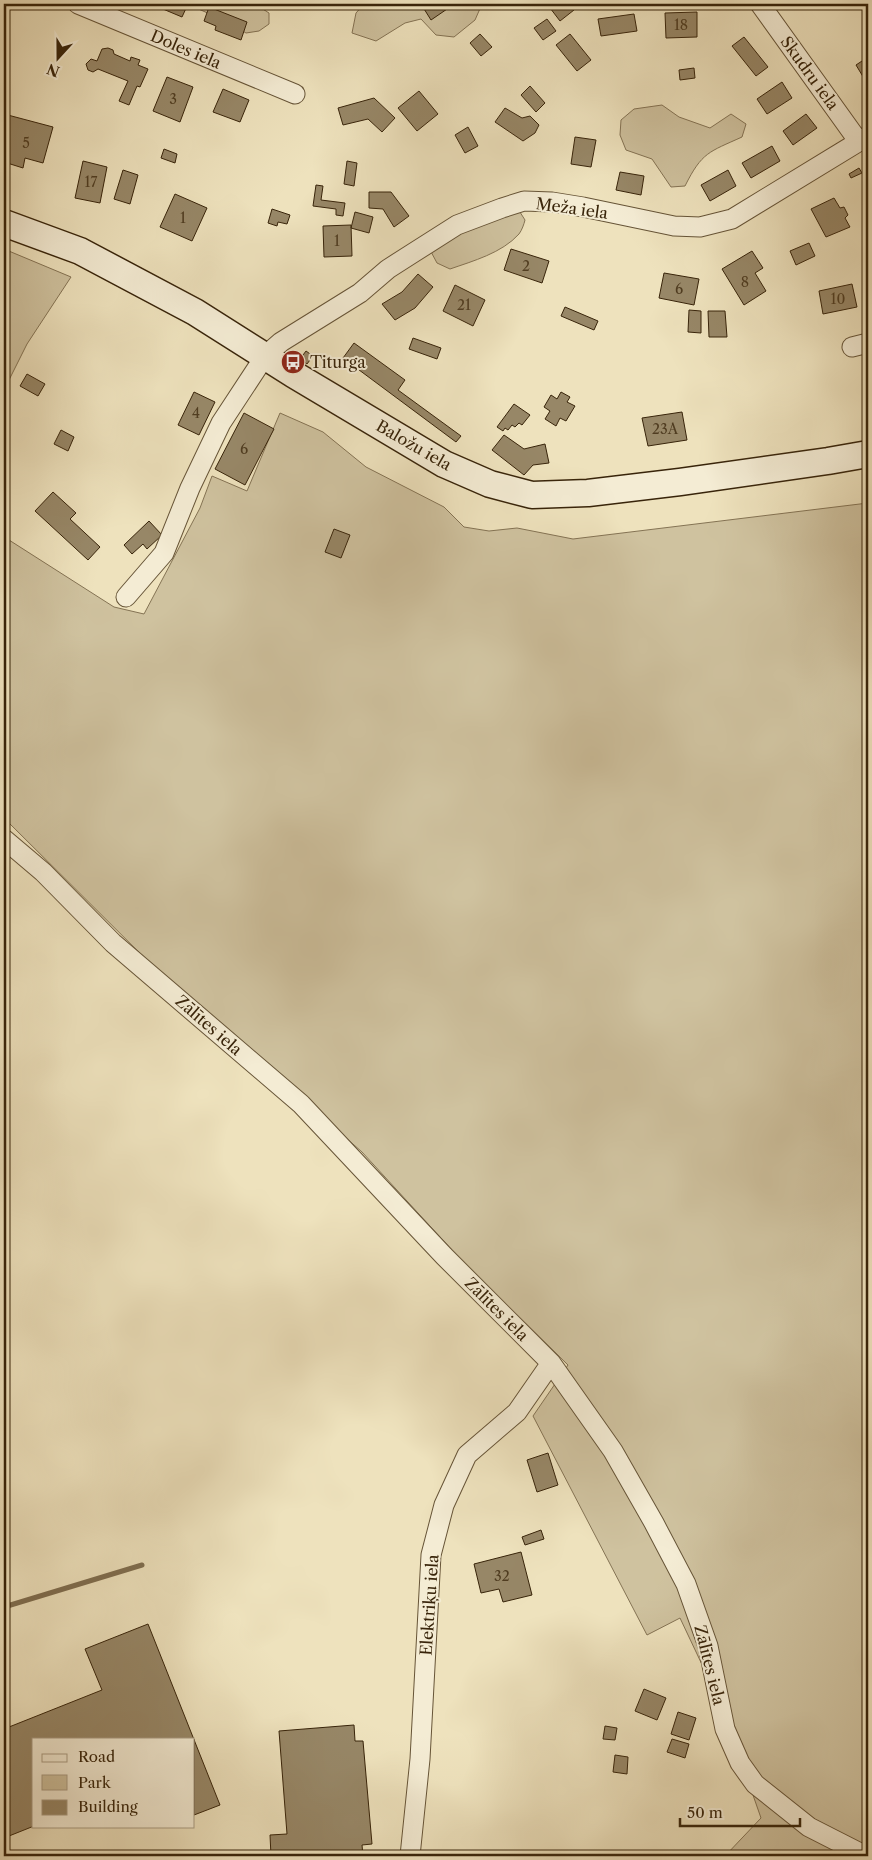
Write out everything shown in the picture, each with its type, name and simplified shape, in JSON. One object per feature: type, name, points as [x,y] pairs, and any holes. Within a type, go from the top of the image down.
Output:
[{"type":"main road","name":"Baložu iela","points":[[4,223],[80,251],[195,312],[444,464],[490,484],[532,495],[588,493],[680,482],[868,454]]},
{"type":"street","name":"Doles iela","points":[[78,4],[295,94]]},
{"type":"street","name":"Skudru iela","points":[[760,4],[864,139]]},
{"type":"street","name":"Meža iela","points":[[126,597],[164,553],[190,488],[221,423],[265,356],[281,342],[360,293],[388,268],[457,226],[502,208],[524,202],[552,202],[674,226],[700,227],[715,224],[732,219],[864,139]]},
{"type":"street","name":"Zālītes iela","points":[[4,839],[43,872],[113,943],[301,1104],[444,1256],[551,1364],[613,1451],[686,1584],[708,1646],[725,1729],[740,1763],[755,1784],[809,1827],[866,1856]]},
{"type":"street","name":"Elektriķu iela","points":[[410,1856],[420,1759],[431,1555],[444,1505],[467,1455],[517,1412],[551,1364]]},
{"type":"green space","points":[[187,4],[255,4],[269,13],[269,24],[259,31],[246,33],[226,21]]},
{"type":"green space","points":[[364,4],[482,4],[475,20],[454,37],[436,35],[421,19],[405,23],[376,41],[352,33],[356,13]]},
{"type":"green space","points":[[662,105],[679,117],[710,128],[731,114],[746,124],[742,137],[708,154],[696,166],[685,186],[671,187],[652,159],[626,150],[620,135],[621,120],[634,109]]},
{"type":"green space","points":[[518,209],[525,220],[519,234],[512,241],[487,256],[450,269],[437,263],[429,248],[490,218]]},
{"type":"green space","points":[[4,249],[71,277],[27,344],[4,390]]},
{"type":"green space","points":[[280,413],[323,432],[366,467],[444,507],[464,527],[489,531],[517,528],[573,539],[868,503],[868,1856],[725,1856],[761,1818],[723,1709],[680,1618],[647,1635],[533,1416],[568,1365],[463,1262],[362,1152],[170,983],[4,818],[4,531],[9,540],[114,607],[144,614],[200,508],[212,476],[247,491]]},
{"type":"building","points":[[151,4],[188,4],[182,17]]},
{"type":"building","points":[[421,4],[448,4],[450,7],[431,20]]},
{"type":"building","points":[[547,4],[569,4],[574,10],[560,21]]},
{"type":"building","points":[[209,7],[247,22],[241,40],[215,30],[216,26],[204,21]]},
{"type":"building","points":[[697,12],[697,37],[666,38],[665,13]]},
{"type":"building","points":[[634,14],[637,31],[601,36],[598,19]]},
{"type":"building","points":[[547,19],[556,31],[543,40],[534,28]]},
{"type":"building","points":[[480,34],[492,47],[481,56],[470,43]]},
{"type":"building","points":[[570,34],[591,60],[577,71],[556,45]]},
{"type":"building","points":[[744,37],[768,67],[756,76],[732,46]]},
{"type":"building","points":[[108,48],[113,50],[114,54],[130,61],[131,57],[140,60],[138,65],[148,69],[140,87],[137,86],[129,105],[119,101],[128,81],[98,69],[93,72],[88,70],[86,64],[91,59],[97,61],[102,49]]},
{"type":"building","points":[[868,57],[868,85],[856,65]]},
{"type":"building","points":[[694,68],[695,78],[680,80],[679,70]]},
{"type":"building","points":[[167,77],[193,87],[180,122],[153,111]]},
{"type":"building","points":[[782,82],[792,98],[767,114],[757,99]]},
{"type":"building","points":[[530,86],[545,103],[536,112],[521,95]]},
{"type":"building","points":[[223,89],[249,100],[240,122],[213,112]]},
{"type":"building","points":[[419,91],[438,114],[417,131],[398,108]]},
{"type":"building","points":[[374,98],[395,118],[382,132],[368,119],[343,125],[338,108]]},
{"type":"building","points":[[505,108],[522,118],[530,116],[539,125],[535,133],[523,141],[495,122]]},
{"type":"building","points":[[4,114],[53,127],[43,163],[25,158],[23,168],[4,162]]},
{"type":"building","points":[[806,114],[817,128],[793,145],[783,131]]},
{"type":"building","points":[[468,127],[478,146],[465,153],[455,135]]},
{"type":"building","points":[[575,137],[596,140],[591,167],[571,164]]},
{"type":"building","points":[[772,146],[780,161],[751,178],[742,163]]},
{"type":"building","points":[[164,149],[177,154],[175,163],[161,158]]},
{"type":"building","points":[[83,161],[107,167],[100,203],[75,198]]},
{"type":"building","points":[[347,161],[357,163],[354,186],[344,184]]},
{"type":"building","points":[[859,168],[862,173],[851,178],[849,174]]},
{"type":"building","points":[[123,170],[138,175],[130,204],[114,199]]},
{"type":"building","points":[[728,170],[736,186],[710,201],[701,185]]},
{"type":"building","points":[[620,172],[644,176],[641,195],[616,190]]},
{"type":"building","points":[[316,185],[323,186],[321,200],[345,203],[343,216],[336,215],[336,209],[313,206]]},
{"type":"building","points":[[369,192],[391,192],[409,216],[394,227],[383,209],[369,208]]},
{"type":"building","points":[[175,194],[207,208],[192,241],[160,227]]},
{"type":"building","points":[[834,198],[840,208],[844,207],[848,215],[845,218],[850,227],[826,237],[811,209]]},
{"type":"building","points":[[272,209],[290,215],[287,224],[278,222],[277,226],[268,223]]},
{"type":"building","points":[[355,212],[373,217],[369,233],[351,228]]},
{"type":"building","points":[[351,225],[352,256],[324,257],[323,226]]},
{"type":"building","points":[[809,243],[815,256],[796,265],[790,251]]},
{"type":"building","points":[[511,249],[549,261],[542,283],[504,270]]},
{"type":"building","points":[[752,251],[763,268],[755,273],[766,291],[744,305],[722,269]]},
{"type":"building","points":[[664,273],[699,279],[694,305],[659,298]]},
{"type":"building","points":[[418,274],[433,287],[415,308],[395,320],[382,304],[402,292]]},
{"type":"building","points":[[852,284],[857,307],[823,314],[819,291]]},
{"type":"building","points":[[455,285],[485,300],[473,326],[443,311]]},
{"type":"building","points":[[565,307],[598,321],[594,330],[561,316]]},
{"type":"building","points":[[689,310],[701,311],[701,333],[688,332]]},
{"type":"building","points":[[708,311],[725,311],[727,337],[709,337]]},
{"type":"building","points":[[413,338],[441,348],[437,359],[409,349]]},
{"type":"building","points":[[354,343],[405,380],[398,390],[461,436],[456,442],[343,358]]},
{"type":"building","points":[[306,351],[313,356],[307,364],[300,359]]},
{"type":"building","points":[[27,374],[45,384],[38,396],[20,386]]},
{"type":"building","points":[[194,392],[215,402],[199,435],[178,425]]},
{"type":"building","points":[[561,392],[570,397],[567,402],[575,406],[566,421],[560,418],[556,426],[545,419],[550,411],[544,407],[551,395],[557,399]]},
{"type":"building","points":[[514,404],[530,415],[522,425],[519,423],[515,427],[512,425],[508,430],[505,428],[503,431],[497,427]]},
{"type":"building","points":[[682,412],[687,440],[648,446],[642,418]]},
{"type":"building","points":[[244,413],[274,429],[245,485],[215,469]]},
{"type":"building","points":[[61,430],[74,437],[68,451],[54,444]]},
{"type":"building","points":[[504,435],[524,449],[545,444],[549,463],[533,465],[524,475],[492,450]]},
{"type":"building","points":[[53,492],[76,513],[70,519],[100,547],[88,560],[35,511]]},
{"type":"building","points":[[149,521],[162,535],[147,549],[143,544],[132,554],[124,545]]},
{"type":"building","points":[[334,529],[350,535],[341,558],[325,552]]},
{"type":"building","points":[[548,1453],[558,1485],[537,1492],[527,1460]]},
{"type":"building","points":[[541,1530],[544,1539],[525,1545],[522,1537]]},
{"type":"building","points":[[521,1552],[532,1595],[503,1602],[499,1589],[481,1593],[474,1564]]},
{"type":"building","points":[[148,1624],[194,1738],[32,1738],[32,1827],[4,1838],[4,1729],[102,1690],[85,1649]]},
{"type":"building","points":[[644,1689],[666,1698],[657,1720],[635,1711]]},
{"type":"building","points":[[678,1712],[696,1718],[689,1740],[671,1734]]},
{"type":"building","points":[[354,1725],[355,1741],[363,1741],[372,1844],[362,1845],[363,1856],[271,1856],[270,1835],[287,1834],[279,1731]]},
{"type":"building","points":[[605,1726],[617,1728],[615,1740],[603,1739]]},
{"type":"building","points":[[672,1739],[689,1744],[685,1758],[667,1752]]},
{"type":"building","points":[[195,1742],[220,1805],[195,1815]]},
{"type":"building","points":[[615,1755],[628,1757],[627,1774],[613,1772]]},
{"type":"waterway","points":[[4,1607],[142,1565]]},
{"type":"place","name":"Titurga","points":[[293,362]]}]
